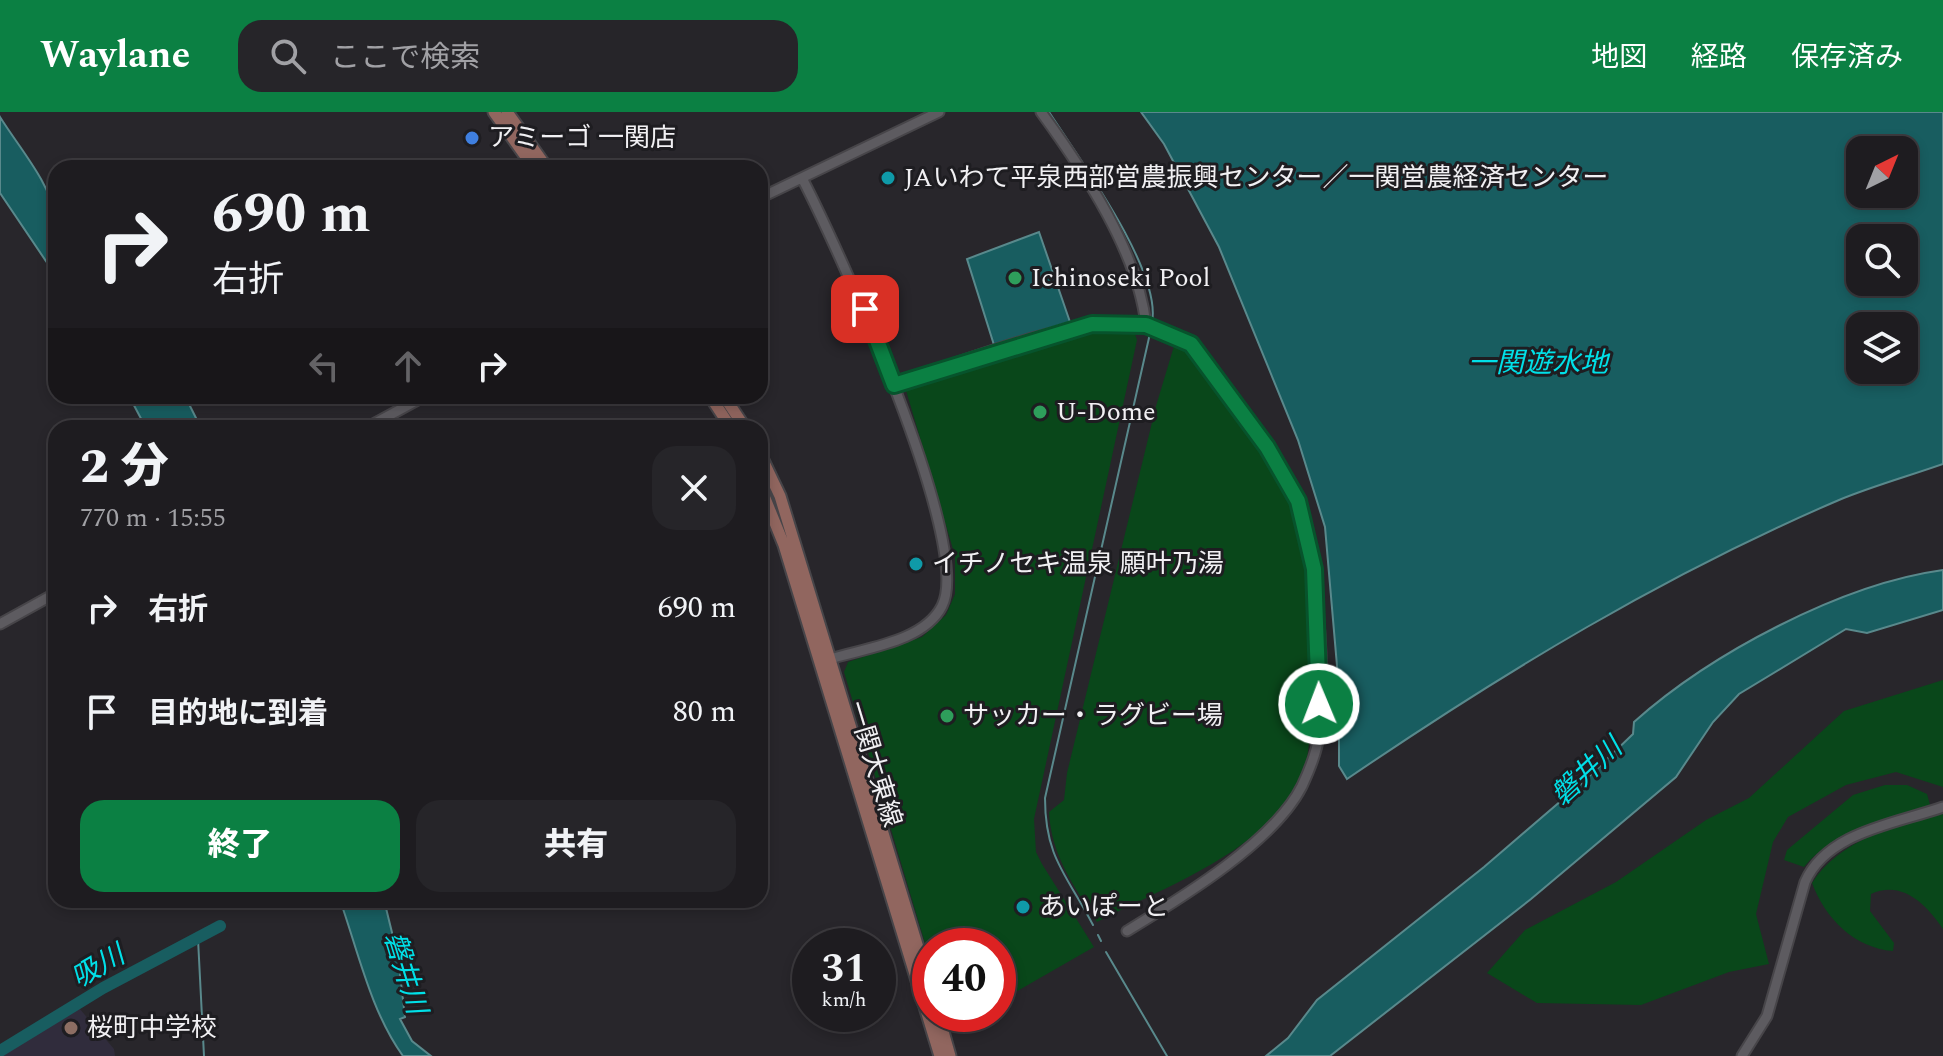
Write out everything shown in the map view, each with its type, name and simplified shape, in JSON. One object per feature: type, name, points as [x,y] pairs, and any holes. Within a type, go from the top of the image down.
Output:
[{"type":"main road","points":[[494,112],[528,160]]},
{"type":"main road","points":[[507,112],[541,160]]},
{"type":"main road","name":"一関大東線","points":[[768,471],[780,496],[912,928]]},
{"type":"main road","name":"一関大東線","points":[[768,506],[784,545],[944,1052]]},
{"type":"main road","name":"一関大東線","points":[[941,1032],[944,1052]]},
{"type":"street","points":[[768,194],[939,112]]},
{"type":"street","points":[[1041,112],[1068,149],[1138,277],[1146,325]]},
{"type":"street","points":[[802,178],[840,252],[894,385],[950,572],[942,608],[917,631],[830,659]]},
{"type":"street","points":[[894,385],[1092,324],[1160,328],[1191,344],[1203,358],[1267,447],[1298,501],[1314,569],[1319,735],[1302,786],[1289,809],[1264,837],[1127,931]]},
{"type":"street","points":[[381,420],[410,404]]},
{"type":"street","points":[[0,624],[48,597]]},
{"type":"street","points":[[1742,1056],[1767,1016],[1813,863],[1840,842],[1943,807]]},
{"type":"shaded area","name":"桜町中学校","points":[[79,1008],[114,1049],[115,1056],[2,1056]]},
{"type":"green space","points":[[1093,331],[1134,331],[1137,340],[1034,819],[1036,852],[1094,947],[1016,992],[1016,928],[920,928],[844,672],[848,662],[922,637],[946,615],[955,594],[955,556],[905,387]]},
{"type":"green space","points":[[1183,343],[1189,346],[1286,486],[1296,515],[1310,581],[1313,616],[1314,686],[1308,751],[1291,795],[1275,816],[1256,833],[1191,876],[1097,922],[1059,856],[1049,812],[1064,800],[1067,773],[1156,406],[1174,346]]},
{"type":"green space","points":[[1943,680],[1943,787],[1896,772],[1846,785],[1788,817],[1773,842],[1756,914],[1769,964],[1729,972],[1641,1005],[1537,1003],[1487,973],[1525,930],[1616,882],[1706,820],[1749,798],[1844,711]]},
{"type":"green space","points":[[1885,785],[1907,785],[1927,794],[1931,808],[1846,835],[1816,854],[1804,867],[1784,860],[1787,850],[1853,795]]},
{"type":"green space","points":[[1943,814],[1943,929],[1929,911],[1912,897],[1903,892],[1882,890],[1871,894],[1870,911],[1894,943],[1893,951],[1866,944],[1843,929],[1825,908],[1812,883],[1823,868],[1852,845],[1870,836]]},
{"type":"water","name":"一関遊水地","points":[[1141,112],[1943,112],[1943,464],[1839,500],[1710,560],[1526,663],[1347,779],[1339,766],[1339,689],[1325,527],[1298,440],[1219,247],[1164,144]]},
{"type":"water","points":[[0,117],[48,192],[48,264],[0,193]]},
{"type":"water","name":"Ichinoseki Pool","points":[[1039,232],[1070,322],[994,345],[967,259]]},
{"type":"water","points":[[133,404],[189,404],[197,420],[142,420]]},
{"type":"water","points":[[1943,570],[1943,610],[1867,633],[1846,629],[1739,694],[1713,722],[1676,777],[1531,899],[1330,1056],[1266,1056],[1288,1038],[1317,1000],[1484,867],[1583,782],[1633,734],[1634,722],[1665,697],[1738,648],[1820,606],[1862,590]]},
{"type":"water","points":[[343,908],[386,908],[398,957],[405,1017],[400,1019],[412,1041],[431,1056],[403,1056],[382,1020]]},
{"type":"waterway","points":[[1049,112],[1097,185],[1131,245],[1152,300],[1152,322]]},
{"type":"waterway","points":[[1093,925],[1053,851],[1045,798],[1151,329]]},
{"type":"waterway","name":"吸川","points":[[0,1051],[103,988],[220,926]]},
{"type":"waterway","points":[[1098,935],[1101,941]]},
{"type":"waterway","points":[[198,939],[204,1056]]},
{"type":"waterway","points":[[1106,952],[1167,1056]]},
{"type":"place","name":"アミーゴ 一関店","points":[[472,138]]},
{"type":"place","name":"JAいわて平泉西部営農振興センター／一関営農経済センター","points":[[888,178]]},
{"type":"place","name":"Ichinoseki Pool","points":[[1015,278]]},
{"type":"place","name":"U-Dome","points":[[1040,412]]},
{"type":"place","name":"イチノセキ温泉 願叶乃湯","points":[[916,564]]},
{"type":"place","name":"サッカー・ラグビー場","points":[[947,716]]},
{"type":"place","name":"あいぽーと","points":[[1023,907]]},
{"type":"place","name":"桜町中学校","points":[[71,1028]]},
{"type":"route","points":[[865,309],[894,385],[1002,349],[1092,324],[1146,325],[1170,332],[1191,344],[1267,447],[1298,501],[1314,569],[1319,704]]},
{"type":"water label","name":"磐井川","points":[[1587,772]]},
{"type":"water label","name":"磐井川","points":[[405,973]]}]
